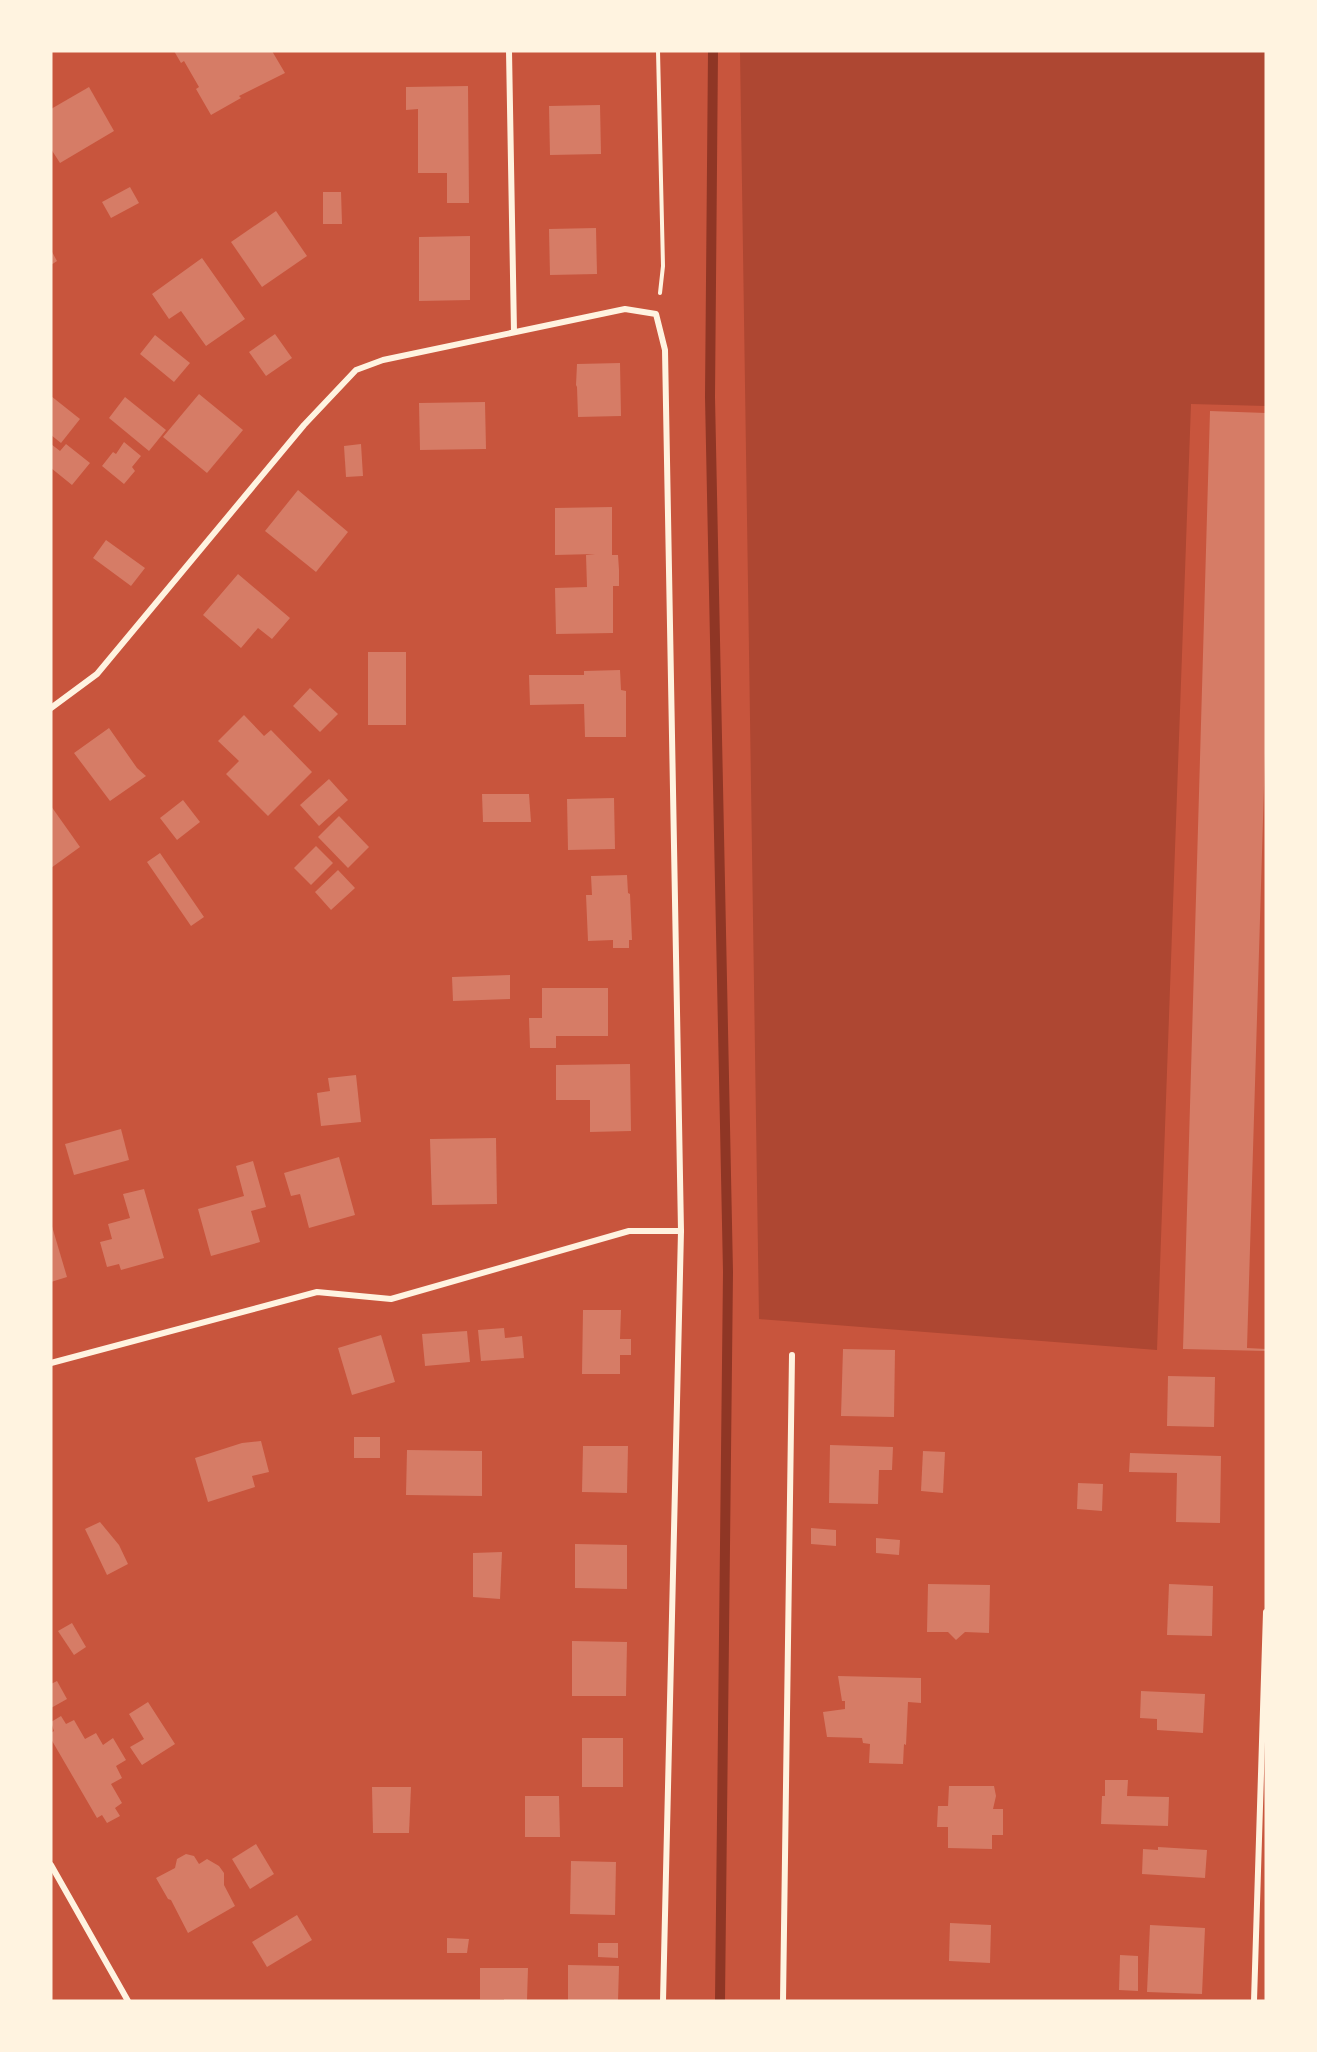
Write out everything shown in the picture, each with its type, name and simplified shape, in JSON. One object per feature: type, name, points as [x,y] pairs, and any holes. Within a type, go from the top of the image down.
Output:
[{"type":"street","points":[[509,51],[514,332]]},
{"type":"street","points":[[51,708],[97,674],[304,425],[356,370],[383,360],[626,309],[656,314],[665,350],[681,1231],[663,2001]]},
{"type":"street","points":[[51,1363],[317,1292],[391,1299],[629,1231],[681,1231]]},
{"type":"street","points":[[783,2001],[792,1355]]},
{"type":"street","points":[[1254,2001],[1266,1611]]},
{"type":"street","points":[[51,1865],[128,2001]]},
{"type":"path","points":[[656,314],[663,266],[658,51]]},
{"type":"shaded area","points":[[740,51],[1266,51],[1266,406],[1191,404],[1157,1350],[759,1319]]},
{"type":"building","points":[[174,51],[272,51],[285,73],[239,96],[241,98],[211,115],[184,61],[181,63]]},
{"type":"building","points":[[468,86],[469,203],[447,203],[447,173],[418,173],[418,109],[406,110],[406,87]]},
{"type":"building","points":[[89,87],[114,131],[60,163],[51,149],[51,109]]},
{"type":"building","points":[[600,105],[601,154],[550,155],[549,106]]},
{"type":"building","points":[[130,187],[139,203],[111,218],[102,202]]},
{"type":"building","points":[[323,192],[341,192],[342,224],[323,224]]},
{"type":"building","points":[[276,211],[307,256],[262,287],[231,242]]},
{"type":"building","points":[[596,228],[597,274],[550,275],[549,229]]},
{"type":"building","points":[[470,236],[470,300],[419,301],[419,237]]},
{"type":"building","points":[[51,250],[57,261],[51,265]]},
{"type":"building","points":[[202,258],[245,319],[206,346],[181,311],[169,319],[152,294]]},
{"type":"building","points":[[275,334],[292,358],[266,376],[249,352]]},
{"type":"building","points":[[155,335],[190,363],[174,382],[140,354]]},
{"type":"building","points":[[620,363],[621,416],[578,417],[577,364]]},
{"type":"building","points":[[199,394],[243,430],[207,473],[163,437]]},
{"type":"building","points":[[51,396],[80,419],[61,443],[51,435]]},
{"type":"building","points":[[125,397],[166,430],[149,451],[109,418]]},
{"type":"building","points":[[485,402],[486,449],[420,450],[419,403]]},
{"type":"building","points":[[1210,411],[1266,413],[1266,721],[1247,1348],[1266,1349],[1266,1351],[1183,1349]]},
{"type":"building","points":[[124,442],[141,456],[132,467],[135,471],[124,484],[102,466],[113,452],[116,454]]},
{"type":"building","points":[[51,444],[60,451],[66,444],[90,463],[72,485],[51,468]]},
{"type":"building","points":[[361,444],[363,476],[346,477],[344,446]]},
{"type":"building","points":[[298,490],[348,532],[316,572],[265,531]]},
{"type":"building","points":[[612,507],[612,555],[618,555],[619,570],[619,586],[613,586],[613,633],[556,634],[555,588],[587,587],[586,555],[595,554],[555,555],[555,508]]},
{"type":"building","points":[[106,540],[145,568],[131,586],[93,558]]},
{"type":"building","points":[[238,574],[290,618],[272,639],[258,628],[241,648],[203,615]]},
{"type":"building","points":[[368,652],[406,652],[406,725],[368,725]]},
{"type":"building","points":[[620,670],[621,690],[626,691],[626,737],[585,737],[584,704],[530,705],[529,675],[584,675],[584,671]]},
{"type":"building","points":[[310,688],[338,714],[320,732],[293,706]]},
{"type":"building","points":[[244,715],[264,736],[271,730],[312,772],[268,816],[226,774],[239,761],[218,741]]},
{"type":"building","points":[[109,728],[137,768],[146,776],[110,801],[74,753]]},
{"type":"building","points":[[329,779],[348,800],[319,826],[300,805]]},
{"type":"building","points":[[482,794],[529,794],[531,822],[483,822]]},
{"type":"building","points":[[614,798],[615,849],[568,850],[567,799]]},
{"type":"building","points":[[183,800],[200,822],[177,840],[160,818]]},
{"type":"building","points":[[51,806],[80,847],[51,868]]},
{"type":"building","points":[[339,816],[369,847],[348,868],[318,837]]},
{"type":"building","points":[[316,846],[333,863],[311,885],[294,868]]},
{"type":"building","points":[[160,853],[204,917],[191,926],[147,862]]},
{"type":"building","points":[[338,870],[355,888],[331,910],[315,892]]},
{"type":"building","points":[[627,875],[632,940],[629,940],[629,948],[613,948],[613,940],[588,941],[586,895],[592,895],[591,876]]},
{"type":"building","points":[[510,975],[510,999],[453,1001],[452,977]]},
{"type":"building","points":[[542,988],[608,988],[608,1036],[556,1036],[556,1048],[530,1048],[529,1018],[542,1018]]},
{"type":"building","points":[[630,1064],[631,1131],[590,1132],[590,1100],[556,1100],[556,1065]]},
{"type":"building","points":[[356,1075],[361,1122],[321,1126],[317,1093],[330,1091],[328,1078]]},
{"type":"building","points":[[121,1129],[129,1160],[74,1175],[65,1144]]},
{"type":"building","points":[[496,1138],[497,1204],[432,1205],[430,1139]]},
{"type":"building","points":[[339,1157],[355,1215],[309,1228],[300,1194],[291,1196],[284,1173]]},
{"type":"building","points":[[253,1161],[266,1207],[251,1211],[260,1242],[211,1256],[198,1209],[244,1196],[236,1166]]},
{"type":"building","points":[[144,1189],[164,1258],[121,1270],[119,1264],[107,1267],[100,1242],[112,1239],[108,1224],[130,1218],[123,1194]]},
{"type":"building","points":[[51,1223],[67,1277],[51,1282]]},
{"type":"building","points":[[583,1310],[621,1310],[620,1339],[631,1339],[631,1355],[620,1355],[620,1374],[582,1374]]},
{"type":"building","points":[[504,1328],[505,1338],[522,1336],[524,1358],[481,1361],[478,1330]]},
{"type":"building","points":[[467,1331],[470,1362],[425,1366],[422,1334]]},
{"type":"building","points":[[381,1335],[395,1382],[352,1395],[338,1348]]},
{"type":"building","points":[[843,1349],[895,1350],[894,1417],[841,1416]]},
{"type":"building","points":[[1168,1376],[1215,1377],[1214,1427],[1167,1426]]},
{"type":"building","points":[[354,1437],[380,1437],[380,1458],[354,1458]]},
{"type":"building","points":[[261,1441],[269,1472],[252,1476],[255,1487],[208,1502],[195,1458],[242,1443]]},
{"type":"building","points":[[830,1445],[893,1447],[892,1470],[879,1470],[878,1504],[829,1503]]},
{"type":"building","points":[[583,1446],[628,1446],[627,1493],[582,1492]]},
{"type":"building","points":[[407,1450],[482,1451],[482,1496],[406,1495]]},
{"type":"building","points":[[923,1451],[945,1452],[943,1493],[921,1491]]},
{"type":"building","points":[[1130,1453],[1221,1456],[1220,1523],[1176,1522],[1177,1473],[1129,1472]]},
{"type":"building","points":[[1078,1483],[1103,1484],[1102,1511],[1077,1509]]},
{"type":"building","points":[[100,1522],[119,1545],[128,1564],[107,1575],[85,1529]]},
{"type":"building","points":[[811,1528],[836,1530],[836,1546],[811,1544]]},
{"type":"building","points":[[876,1538],[900,1540],[899,1555],[876,1553]]},
{"type":"building","points":[[575,1544],[627,1545],[627,1589],[575,1588]]},
{"type":"building","points":[[502,1552],[500,1599],[473,1597],[473,1553]]},
{"type":"building","points":[[928,1584],[990,1585],[989,1633],[965,1632],[956,1640],[948,1632],[927,1632]]},
{"type":"building","points":[[1169,1584],[1213,1586],[1212,1636],[1167,1635]]},
{"type":"building","points":[[72,1623],[86,1647],[74,1655],[58,1631]]},
{"type":"building","points":[[572,1641],[627,1642],[626,1696],[572,1696]]},
{"type":"building","points":[[838,1676],[921,1678],[921,1703],[908,1702],[903,1764],[869,1763],[870,1744],[863,1743],[862,1738],[827,1737],[823,1712],[845,1709]]},
{"type":"building","points":[[57,1681],[67,1699],[51,1708],[51,1684]]},
{"type":"building","points":[[1141,1691],[1205,1694],[1203,1733],[1157,1730],[1157,1719],[1140,1718]]},
{"type":"building","points":[[148,1702],[175,1744],[142,1765],[130,1747],[144,1739],[129,1714]]},
{"type":"building","points":[[61,1716],[66,1724],[74,1720],[85,1739],[96,1733],[103,1745],[113,1738],[126,1760],[116,1766],[122,1778],[111,1784],[122,1803],[115,1808],[120,1816],[107,1823],[102,1815],[97,1818],[51,1739],[51,1733],[54,1731],[51,1722]]},
{"type":"building","points":[[582,1738],[623,1738],[623,1787],[582,1787]]},
{"type":"building","points":[[1105,1780],[1128,1780],[1127,1796],[1169,1797],[1168,1826],[1101,1824]]},
{"type":"building","points":[[949,1786],[994,1786],[996,1796],[993,1809],[1003,1809],[1003,1835],[992,1835],[992,1849],[948,1848],[948,1827],[937,1827],[938,1806],[948,1806]]},
{"type":"building","points":[[372,1787],[411,1787],[409,1833],[373,1833]]},
{"type":"building","points":[[525,1796],[559,1796],[560,1837],[525,1837]]},
{"type":"building","points":[[256,1844],[274,1874],[250,1889],[232,1859]]},
{"type":"building","points":[[1158,1847],[1207,1850],[1205,1878],[1142,1874],[1143,1849],[1158,1850]]},
{"type":"building","points":[[186,1854],[194,1856],[199,1864],[207,1859],[219,1866],[224,1873],[224,1885],[235,1906],[188,1933],[171,1900],[168,1899],[156,1878],[175,1868],[177,1859]]},
{"type":"building","points":[[571,1861],[616,1862],[615,1915],[570,1914]]},
{"type":"building","points":[[297,1915],[312,1940],[267,1967],[252,1942]]},
{"type":"building","points":[[950,1923],[991,1925],[990,1963],[949,1961]]},
{"type":"building","points":[[1150,1925],[1205,1928],[1202,1994],[1147,1992]]},
{"type":"building","points":[[447,1938],[469,1939],[467,1953],[447,1953]]},
{"type":"building","points":[[598,1943],[618,1943],[618,1958],[598,1957]]},
{"type":"building","points":[[1120,1955],[1138,1956],[1138,1991],[1119,1990]]},
{"type":"building","points":[[568,1965],[619,1966],[618,2001],[568,2001]]},
{"type":"building","points":[[480,1968],[528,1968],[527,2000],[480,1999]]},
{"type":"waterway","points":[[713,51],[710,397],[728,1272],[720,2001]]}]
